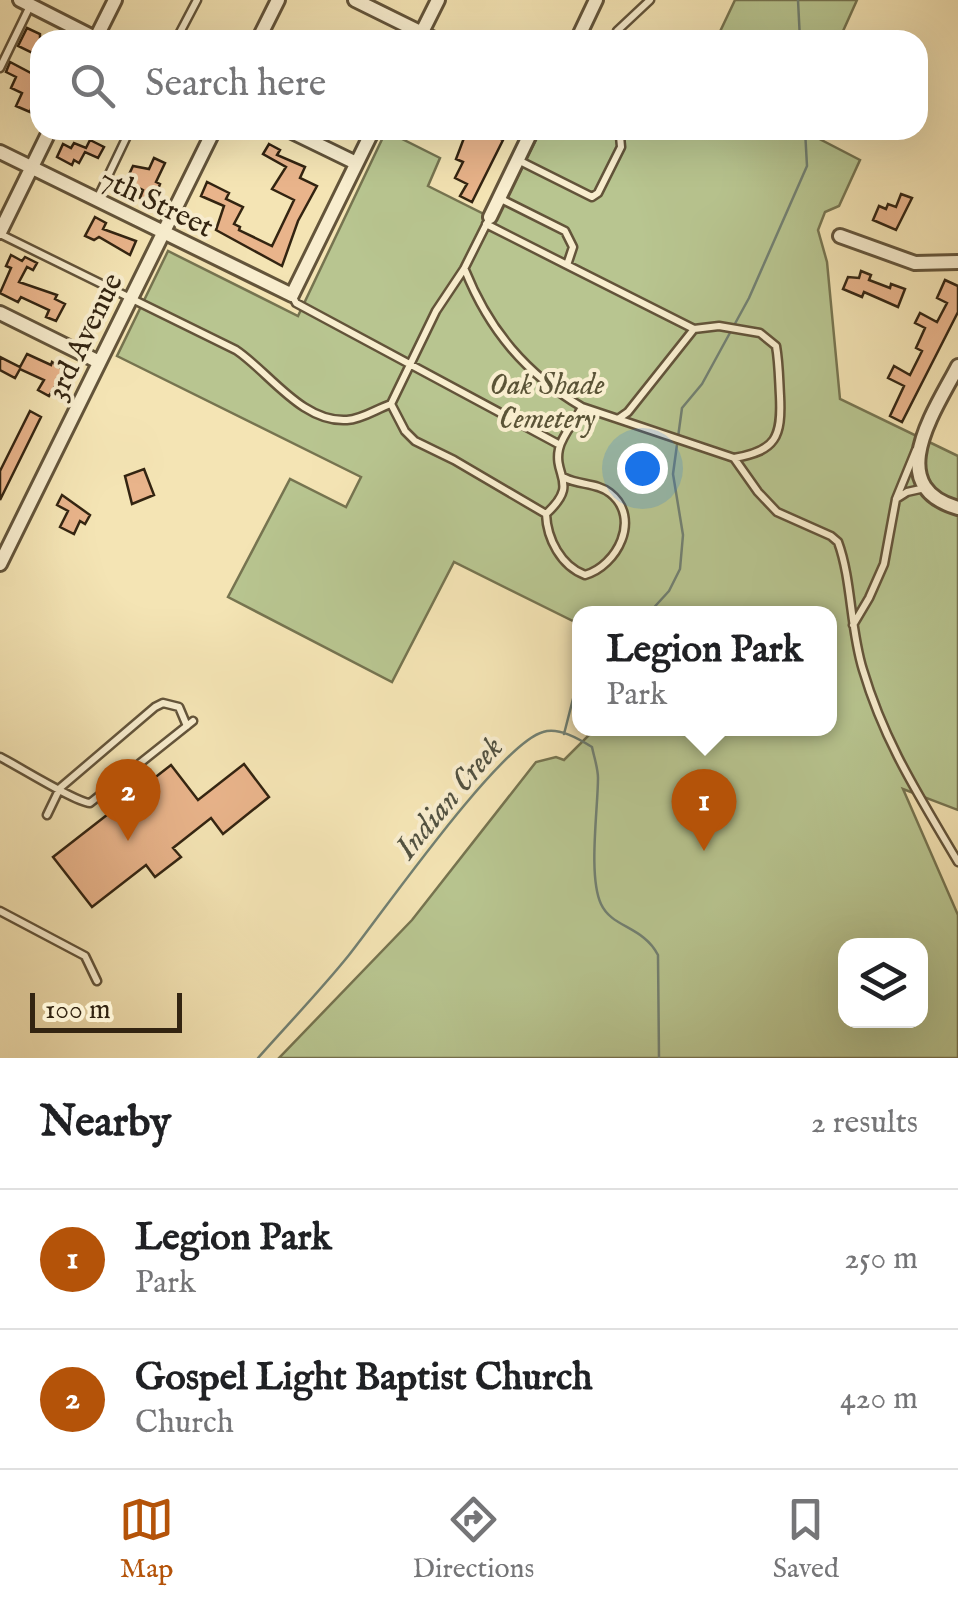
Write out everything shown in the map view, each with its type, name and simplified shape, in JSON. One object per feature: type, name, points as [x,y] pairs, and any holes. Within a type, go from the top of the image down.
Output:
[{"type":"street","points":[[102,30],[115,0]]},
{"type":"street","points":[[263,30],[278,0]]},
{"type":"street","points":[[356,0],[409,30]]},
{"type":"street","points":[[423,30],[438,0]]},
{"type":"street","points":[[581,30],[596,0]]},
{"type":"street","points":[[26,3],[78,30]]},
{"type":"street","points":[[0,233],[45,140]]},
{"type":"street","name":"3rd Avenue","points":[[0,564],[209,140]]},
{"type":"street","points":[[309,140],[356,163]]},
{"type":"street","points":[[292,295],[368,140]]},
{"type":"street","points":[[488,220],[527,140]]},
{"type":"street","name":"7th Street","points":[[0,152],[292,295]]},
{"type":"street","points":[[840,236],[916,263],[958,262]]},
{"type":"street","points":[[0,313],[100,362]]},
{"type":"street","points":[[958,366],[917,449],[926,488],[940,501],[958,508]]},
{"type":"lane","points":[[181,30],[197,0]]},
{"type":"lane","points":[[618,30],[650,0]]},
{"type":"lane","points":[[0,68],[26,3]]},
{"type":"lane","points":[[96,200],[125,140]]},
{"type":"lane","points":[[518,160],[592,196],[598,193],[621,147],[620,140]]},
{"type":"lane","points":[[499,198],[565,232],[573,247],[567,265]]},
{"type":"lane","points":[[0,233],[236,350],[284,395],[325,416],[349,420],[391,404],[436,310],[464,269],[488,220],[694,329],[719,326],[766,336],[776,346],[781,419],[771,445],[763,451],[734,458],[582,407],[542,381],[512,351],[474,294],[464,269]]},
{"type":"lane","points":[[292,295],[296,303],[560,446]]},
{"type":"lane","points":[[618,419],[628,412],[694,329]]},
{"type":"lane","points":[[391,404],[414,441],[546,514]]},
{"type":"lane","points":[[565,478],[604,489],[613,495],[624,513],[623,537],[604,565],[584,575],[572,568],[555,548],[546,528],[546,514],[555,506],[565,478],[558,454],[560,446],[582,407]]},
{"type":"lane","points":[[852,626],[870,598],[884,564],[896,500],[917,449]]},
{"type":"lane","points":[[734,458],[777,512],[838,542],[862,669],[901,766],[958,862]]},
{"type":"lane","points":[[896,500],[916,488],[926,488]]},
{"type":"lane","points":[[0,757],[60,788],[77,801],[90,803],[190,723],[179,708],[163,703],[60,788],[47,815]]},
{"type":"lane","points":[[0,912],[85,956],[97,982]]},
{"type":"green space","points":[[735,0],[857,0],[844,30],[721,30]]},
{"type":"green space","name":"Oak Shade Cemetery","points":[[382,140],[404,140],[440,158],[428,186],[496,220],[536,140],[821,140],[860,160],[839,206],[825,212],[818,230],[827,262],[840,399],[958,456],[958,810],[903,789],[958,915],[958,1058],[279,1058],[412,920],[536,762],[556,757],[564,760],[588,736],[837,736],[837,606],[572,606],[572,621],[454,562],[392,682],[228,597],[290,479],[346,507],[361,477],[117,356],[168,251],[298,316]]},
{"type":"building","points":[[27,28],[31,30],[30,52],[18,46]]},
{"type":"building","points":[[10,62],[30,72],[30,112],[16,106],[22,93],[11,88],[16,77],[6,72]]},
{"type":"building","points":[[90,140],[104,147],[98,158],[85,152],[79,163],[74,160],[72,165],[57,157],[63,144],[86,148]]},
{"type":"building","points":[[463,140],[503,140],[472,202],[460,196],[467,184],[455,178],[463,162],[456,159]]},
{"type":"building","points":[[269,144],[280,150],[277,155],[305,167],[300,178],[317,186],[298,221],[282,266],[216,230],[224,206],[201,196],[207,182],[229,193],[226,199],[243,207],[234,224],[272,246],[294,200],[272,189],[286,167],[263,154]]},
{"type":"building","points":[[154,158],[165,163],[152,204],[140,198],[143,190],[126,181],[133,166],[149,169]]},
{"type":"building","points":[[901,194],[912,198],[896,230],[873,220],[879,206],[896,207]]},
{"type":"building","points":[[95,217],[106,223],[103,229],[136,241],[130,255],[99,237],[94,240],[85,236]]},
{"type":"building","points":[[11,255],[37,263],[33,270],[27,267],[19,282],[57,295],[55,299],[65,304],[56,321],[46,317],[49,310],[21,297],[18,302],[0,293],[11,268],[6,266]]},
{"type":"building","points":[[861,271],[871,275],[869,280],[905,289],[898,307],[864,292],[862,297],[843,289],[848,277],[859,278]]},
{"type":"building","points":[[945,280],[958,286],[958,312],[902,422],[890,416],[904,386],[888,378],[894,366],[910,375],[922,351],[916,348],[925,328],[915,323],[920,313],[937,322],[947,303],[937,298]]},
{"type":"building","points":[[27,354],[65,371],[49,396],[38,390],[44,380],[20,369],[15,378],[0,370],[0,357],[20,367]]},
{"type":"building","points":[[30,411],[41,417],[0,500],[0,471]]},
{"type":"building","points":[[144,469],[154,495],[132,504],[125,476]]},
{"type":"building","points":[[62,495],[90,515],[85,524],[80,521],[74,534],[60,527],[68,511],[57,505]]},
{"type":"building","points":[[244,764],[269,797],[223,834],[211,818],[173,848],[181,857],[155,877],[146,865],[92,907],[53,857],[171,765],[198,800]]},
{"type":"waterway","points":[[798,0],[800,30]]},
{"type":"waterway","points":[[655,606],[669,591],[680,569],[683,535],[673,474],[682,408],[702,384],[749,298],[807,166],[806,140]]},
{"type":"waterway","points":[[564,734],[572,703]]},
{"type":"waterway","name":"Indian Creek","points":[[258,1058],[349,955],[472,796],[524,743],[549,731],[569,735],[592,747],[598,778],[594,860],[597,892],[606,912],[644,938],[658,955],[659,1058]]},
{"type":"place","name":"Gospel Light Baptist Church","points":[[128,841]]},
{"type":"place","name":"Legion Park","points":[[704,851]]}]
